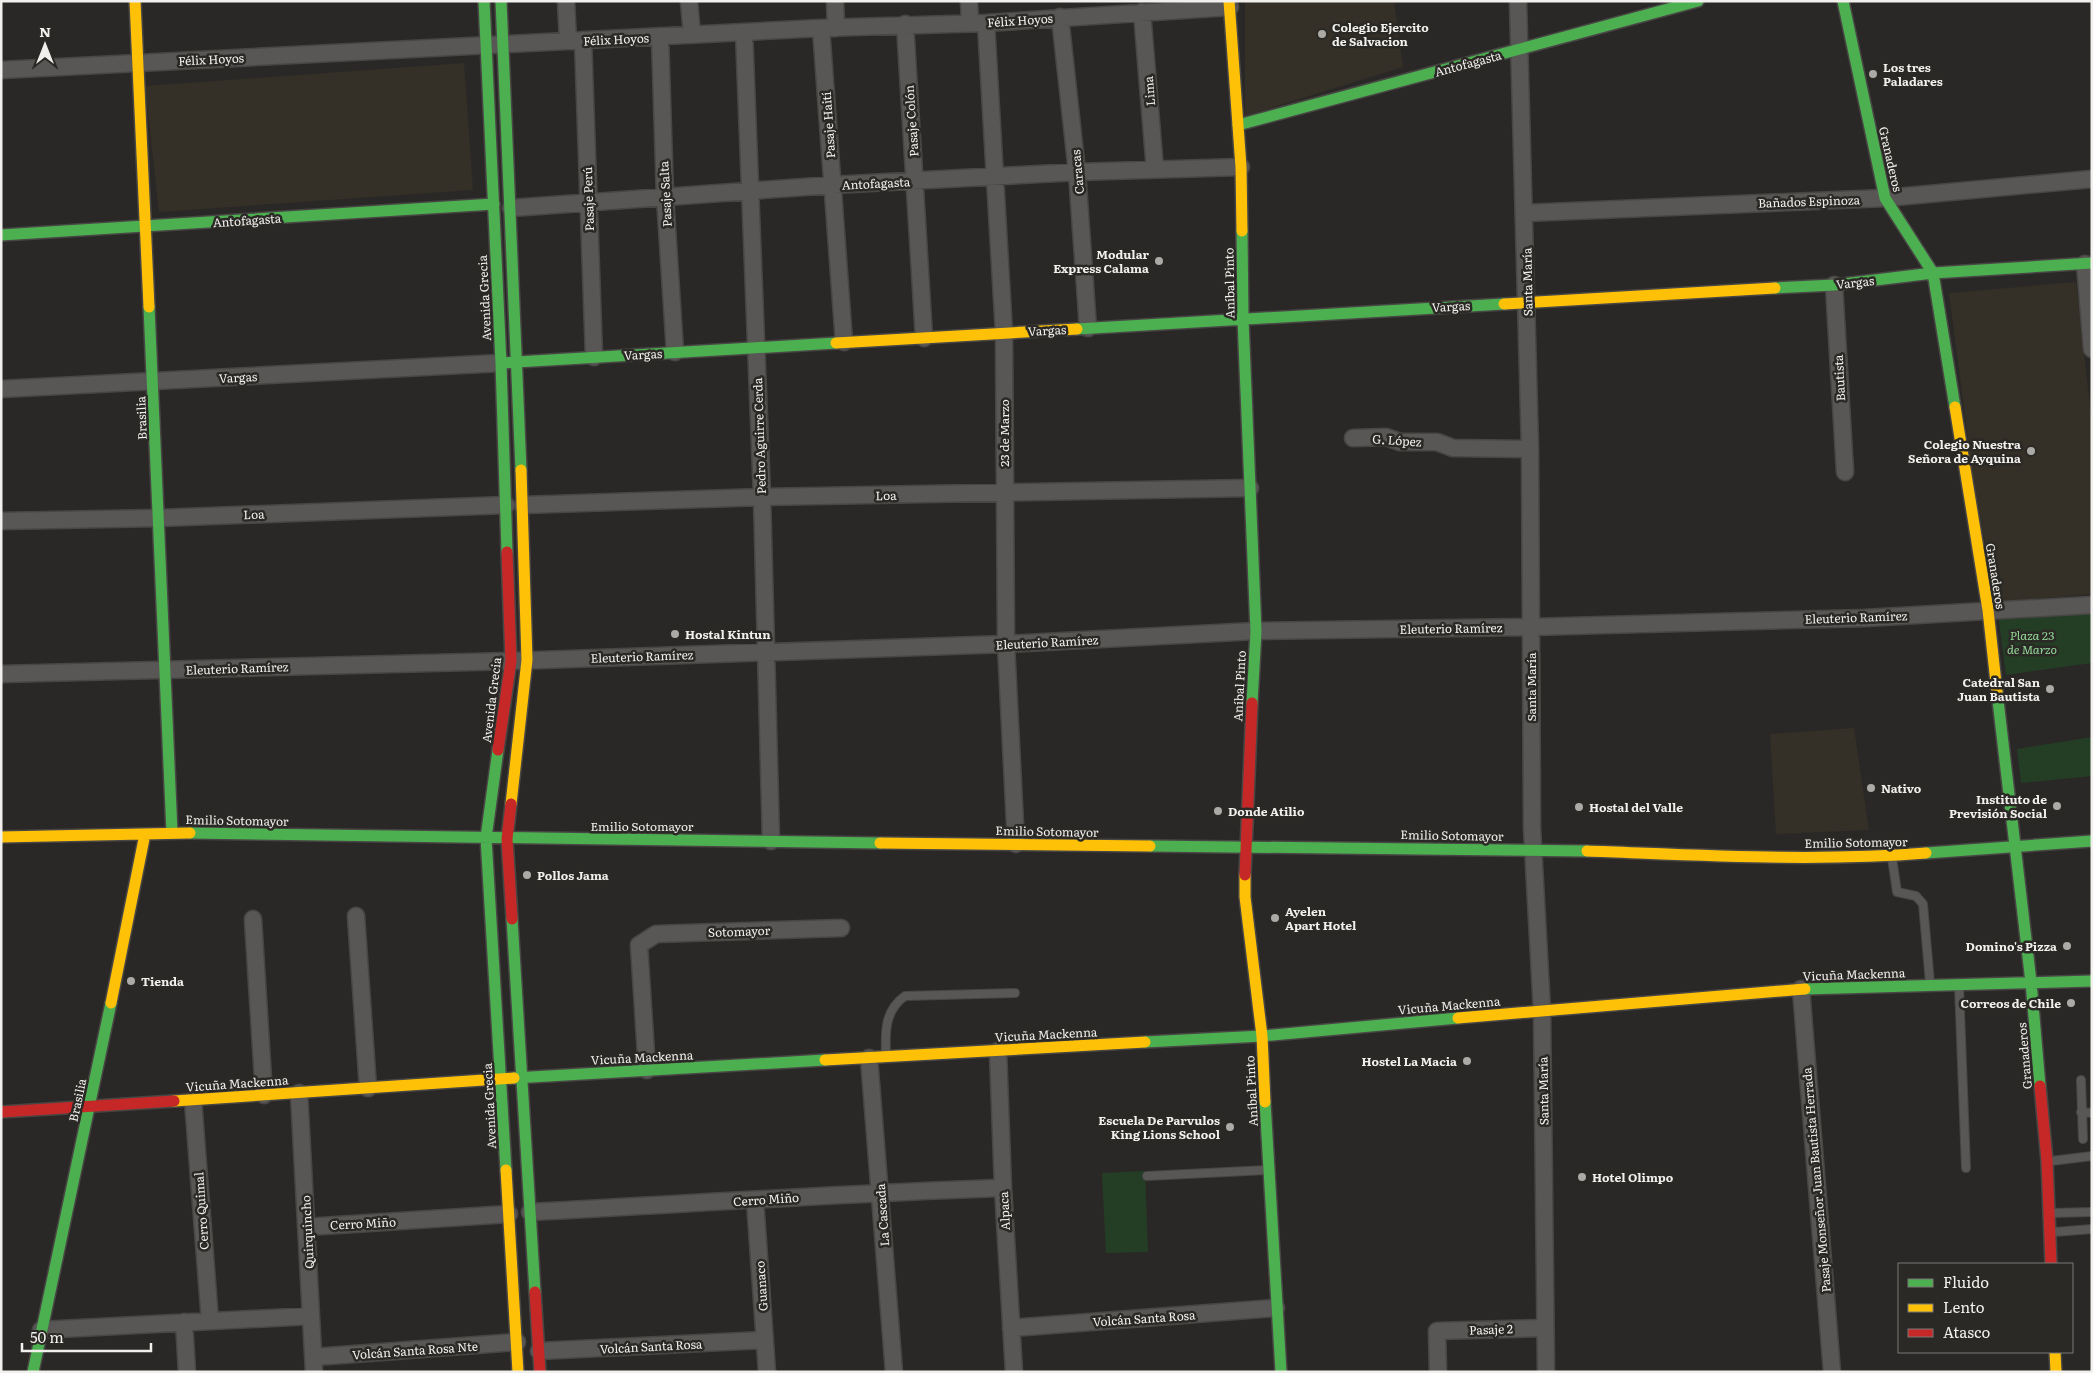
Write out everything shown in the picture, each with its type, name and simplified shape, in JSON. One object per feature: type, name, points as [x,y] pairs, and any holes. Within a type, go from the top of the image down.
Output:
[{"type":"street","name":"Brasilia","points":[[135,1],[172,833]]},
{"type":"street","name":"Avenida Grecia","points":[[484,1],[506,505],[519,661],[486,838],[518,1372]]},
{"type":"street","name":"Avenida Grecia","points":[[501,1],[523,505],[519,661],[507,839],[540,1372]]},
{"type":"street","name":"Pasaje Perú","points":[[566,1],[575,41],[588,202],[594,357]]},
{"type":"street","points":[[689,1],[692,35]]},
{"type":"street","points":[[828,28],[835,1]]},
{"type":"street","name":"23 de Marzo","points":[[969,1],[978,23],[995,178],[1004,333],[1006,644],[1016,844]]},
{"type":"street","name":"Santa María","points":[[1518,1],[1530,449],[1533,850],[1542,1011],[1546,1372]]},
{"type":"street","name":"Antofagasta","points":[[1238,125],[1698,1]]},
{"type":"street","name":"Granaderos","points":[[1843,1],[1885,198],[1933,273],[1988,610],[2031,982],[2047,1161],[2051,1263]]},
{"type":"street","name":"Félix Hoyos","points":[[1,70],[905,24],[978,23],[1060,17],[1099,8],[1142,12],[1230,4]]},
{"type":"street","name":"Aníbal Pinto","points":[[1230,4],[1241,167],[1243,318],[1256,631],[1245,846],[1245,897],[1262,1036],[1281,1372]]},
{"type":"street","name":"Lima","points":[[1142,12],[1155,170]]},
{"type":"street","name":"Caracas","points":[[1060,17],[1077,172],[1088,328]]},
{"type":"street","name":"Pasaje Colón","points":[[905,24],[924,338]]},
{"type":"street","name":"Pasaje Haití","points":[[828,28],[832,185],[844,342]]},
{"type":"street","name":"Pedro Aguirre Cerda","points":[[744,32],[748,191],[762,497],[771,841]]},
{"type":"street","name":"Pasaje Salta","points":[[660,36],[665,196],[675,352]]},
{"type":"street","name":"Antofagasta","points":[[511,208],[832,185],[995,178],[1077,172],[1241,167]]},
{"type":"street","name":"Bañados Espinoza","points":[[1525,213],[1885,198],[2092,179]]},
{"type":"street","name":"Antofagasta","points":[[1,235],[494,204]]},
{"type":"street","points":[[2088,263],[2092,349]]},
{"type":"street","name":"Vargas","points":[[1,389],[501,363],[1243,318],[1834,285],[1933,273],[2088,263]]},
{"type":"street","name":"Bautista","points":[[1834,285],[1845,472]]},
{"type":"street","name":"G. López","points":[[1353,438],[1386,436],[1400,442],[1438,442],[1453,448],[1530,449]]},
{"type":"street","name":"Loa","points":[[523,505],[762,497],[1250,488]]},
{"type":"street","name":"Loa","points":[[1,521],[159,518],[506,505]]},
{"type":"street","name":"Eleuterio Ramírez","points":[[1,674],[519,661],[1006,644],[1256,631],[1531,627],[1865,618],[2092,605]]},
{"type":"street","name":"Emilio Sotomayor","points":[[1,837],[172,833],[507,839],[1533,850],[1781,858],[1892,856],[2092,842]]},
{"type":"street","name":"Brasilia","points":[[33,1372],[90,1108],[146,834]]},
{"type":"street","points":[[356,916],[368,1088]]},
{"type":"street","points":[[253,920],[264,1095]]},
{"type":"street","name":"Sotomayor","points":[[647,1070],[639,945],[656,934],[841,928]]},
{"type":"street","name":"Vicuña Mackenna","points":[[1,1112],[90,1108],[522,1077],[1262,1036],[1801,989],[2092,981]]},
{"type":"street","name":"Pasaje Monseñor Juan Bautista Herrada","points":[[1801,989],[1832,1372]]},
{"type":"street","name":"Alpaca","points":[[998,1051],[1003,1188],[1014,1372]]},
{"type":"street","name":"La Cascada","points":[[869,1058],[894,1372]]},
{"type":"street","name":"Quirquincho","points":[[299,1093],[314,1365]]},
{"type":"street","name":"Cerro Quimal","points":[[193,1100],[210,1321]]},
{"type":"street","name":"Cerro Miño","points":[[530,1212],[880,1192],[1003,1188]]},
{"type":"street","name":"Guanaco","points":[[755,1200],[767,1372]]},
{"type":"street","name":"Cerro Miño","points":[[306,1227],[509,1214]]},
{"type":"street","name":"Volcán Santa Rosa","points":[[1011,1328],[1276,1308]]},
{"type":"street","points":[[41,1330],[312,1316]]},
{"type":"street","points":[[184,1322],[186,1372]]},
{"type":"street","name":"Pasaje 2","points":[[1438,1372],[1437,1331],[1545,1328]]},
{"type":"street","name":"Volcán Santa Rosa","points":[[538,1351],[764,1340]]},
{"type":"street","name":"Volcán Santa Rosa Nte","points":[[314,1365],[517,1342]]},
{"type":"street","points":[[2055,1353],[2056,1372]]},
{"type":"lane","points":[[1892,856],[1897,892],[1916,896],[1922,904],[1930,985]]},
{"type":"lane","points":[[1958,984],[1966,1168]]},
{"type":"lane","points":[[886,1057],[885,1026],[893,1006],[905,996],[1015,993]]},
{"type":"lane","points":[[2081,1080],[2083,1139]]},
{"type":"lane","points":[[2081,1112],[2092,1112]]},
{"type":"lane","points":[[2047,1161],[2092,1156]]},
{"type":"lane","points":[[1147,1176],[1269,1170]]},
{"type":"lane","points":[[2049,1214],[2092,1212]]},
{"type":"lane","points":[[2049,1232],[2092,1229]]},
{"type":"shaded area","name":"Colegio Ejercito de Salvacion","points":[[1245,1],[1394,1],[1403,67],[1245,116]]},
{"type":"shaded area","points":[[464,63],[473,190],[159,212],[145,86]]},
{"type":"shaded area","name":"Colegio Nuestra Señora de Ayquina","points":[[2076,282],[2092,424],[2092,594],[1996,602],[1973,478],[1949,293]]},
{"type":"shaded area","points":[[1854,728],[1869,830],[1776,834],[1770,734]]},
{"type":"green space","name":"Plaza 23 de Marzo","points":[[2092,613],[2092,663],[2006,675],[1998,615]]},
{"type":"green space","points":[[2092,737],[2092,776],[2021,783],[2017,749]]},
{"type":"green space","points":[[1145,1171],[1148,1252],[1106,1253],[1102,1173]]},
{"type":"traffic: fast","points":[[484,1],[501,363],[507,552]]},
{"type":"traffic: fast","points":[[501,1],[521,470]]},
{"type":"traffic: fast","points":[[1238,125],[1698,1]]},
{"type":"traffic: fast","points":[[1843,1],[1885,198],[1933,273],[1955,407]]},
{"type":"traffic: fast","points":[[1,235],[494,204]]},
{"type":"traffic: fast","points":[[1242,231],[1243,319],[1256,631],[1252,703]]},
{"type":"traffic: fast","points":[[1775,288],[1834,285],[1933,273],[2092,263]]},
{"type":"traffic: fast","points":[[1077,329],[1504,304]]},
{"type":"traffic: fast","points":[[149,307],[172,833]]},
{"type":"traffic: fast","points":[[501,363],[836,343]]},
{"type":"traffic: fast","points":[[1997,692],[2031,982],[2040,1086]]},
{"type":"traffic: fast","points":[[498,750],[486,838],[506,1170]]},
{"type":"traffic: fast","points":[[190,833],[880,843]]},
{"type":"traffic: fast","points":[[1926,853],[2092,841]]},
{"type":"traffic: fast","points":[[1150,846],[1587,851]]},
{"type":"traffic: fast","points":[[512,919],[535,1292]]},
{"type":"traffic: fast","points":[[1805,989],[2092,981]]},
{"type":"traffic: fast","points":[[33,1372],[111,1003]]},
{"type":"traffic: fast","points":[[1145,1042],[1262,1036],[1458,1018]]},
{"type":"traffic: fast","points":[[514,1078],[825,1060]]},
{"type":"traffic: fast","points":[[1265,1102],[1281,1372]]},
{"type":"traffic: slow","points":[[135,1],[149,307]]},
{"type":"traffic: slow","points":[[1229,1],[1241,167],[1242,231]]},
{"type":"traffic: slow","points":[[1504,304],[1775,288]]},
{"type":"traffic: slow","points":[[836,343],[1077,329]]},
{"type":"traffic: slow","points":[[1955,407],[1988,610],[1997,692]]},
{"type":"traffic: slow","points":[[511,804],[527,660],[521,470]]},
{"type":"traffic: slow","points":[[1,837],[190,833]]},
{"type":"traffic: slow","points":[[111,1003],[145,834]]},
{"type":"traffic: slow","points":[[880,843],[1150,846]]},
{"type":"traffic: slow","points":[[1587,851],[1799,857],[1884,856],[1926,853]]},
{"type":"traffic: slow","points":[[1245,875],[1245,897],[1262,1036],[1265,1102]]},
{"type":"traffic: slow","points":[[1458,1018],[1805,989]]},
{"type":"traffic: slow","points":[[825,1060],[1145,1042]]},
{"type":"traffic: slow","points":[[174,1101],[514,1078]]},
{"type":"traffic: slow","points":[[506,1170],[518,1372]]},
{"type":"traffic: slow","points":[[2055,1353],[2056,1372]]},
{"type":"traffic: jam","points":[[498,750],[511,661],[507,552]]},
{"type":"traffic: jam","points":[[1245,875],[1252,703]]},
{"type":"traffic: jam","points":[[511,804],[507,839],[512,919]]},
{"type":"traffic: jam","points":[[2040,1086],[2047,1161],[2051,1263]]},
{"type":"traffic: jam","points":[[1,1112],[174,1101]]},
{"type":"traffic: jam","points":[[535,1292],[540,1372]]},
{"type":"place","name":"Colegio Ejercito de Salvacion","points":[[1322,34]]},
{"type":"place","name":"Los tres Paladares","points":[[1873,74]]},
{"type":"place","name":"Modular Express Calama","points":[[1159,261]]},
{"type":"place","name":"Colegio Nuestra Señora de Ayquina","points":[[2031,451]]},
{"type":"place","name":"Hostal Kintun","points":[[675,634]]},
{"type":"place","name":"Catedral San Juan Bautista","points":[[2050,689]]},
{"type":"place","name":"Nativo","points":[[1871,788]]},
{"type":"place","name":"Instituto de Previsión Social","points":[[2057,806]]},
{"type":"place","name":"Hostal del Valle","points":[[1579,807]]},
{"type":"place","name":"Donde Atilio","points":[[1218,811]]},
{"type":"place","name":"Pollos Jama","points":[[527,875]]},
{"type":"place","name":"Ayelen Apart Hotel","points":[[1275,918]]},
{"type":"place","name":"Domino's Pizza","points":[[2067,946]]},
{"type":"place","name":"Tienda","points":[[131,981]]},
{"type":"place","name":"Correos de Chile","points":[[2071,1003]]},
{"type":"place","name":"Hostel La Macia","points":[[1467,1061]]},
{"type":"place","name":"Escuela De Parvulos King Lions School","points":[[1230,1127]]},
{"type":"place","name":"Hotel Olimpo","points":[[1582,1177]]}]
